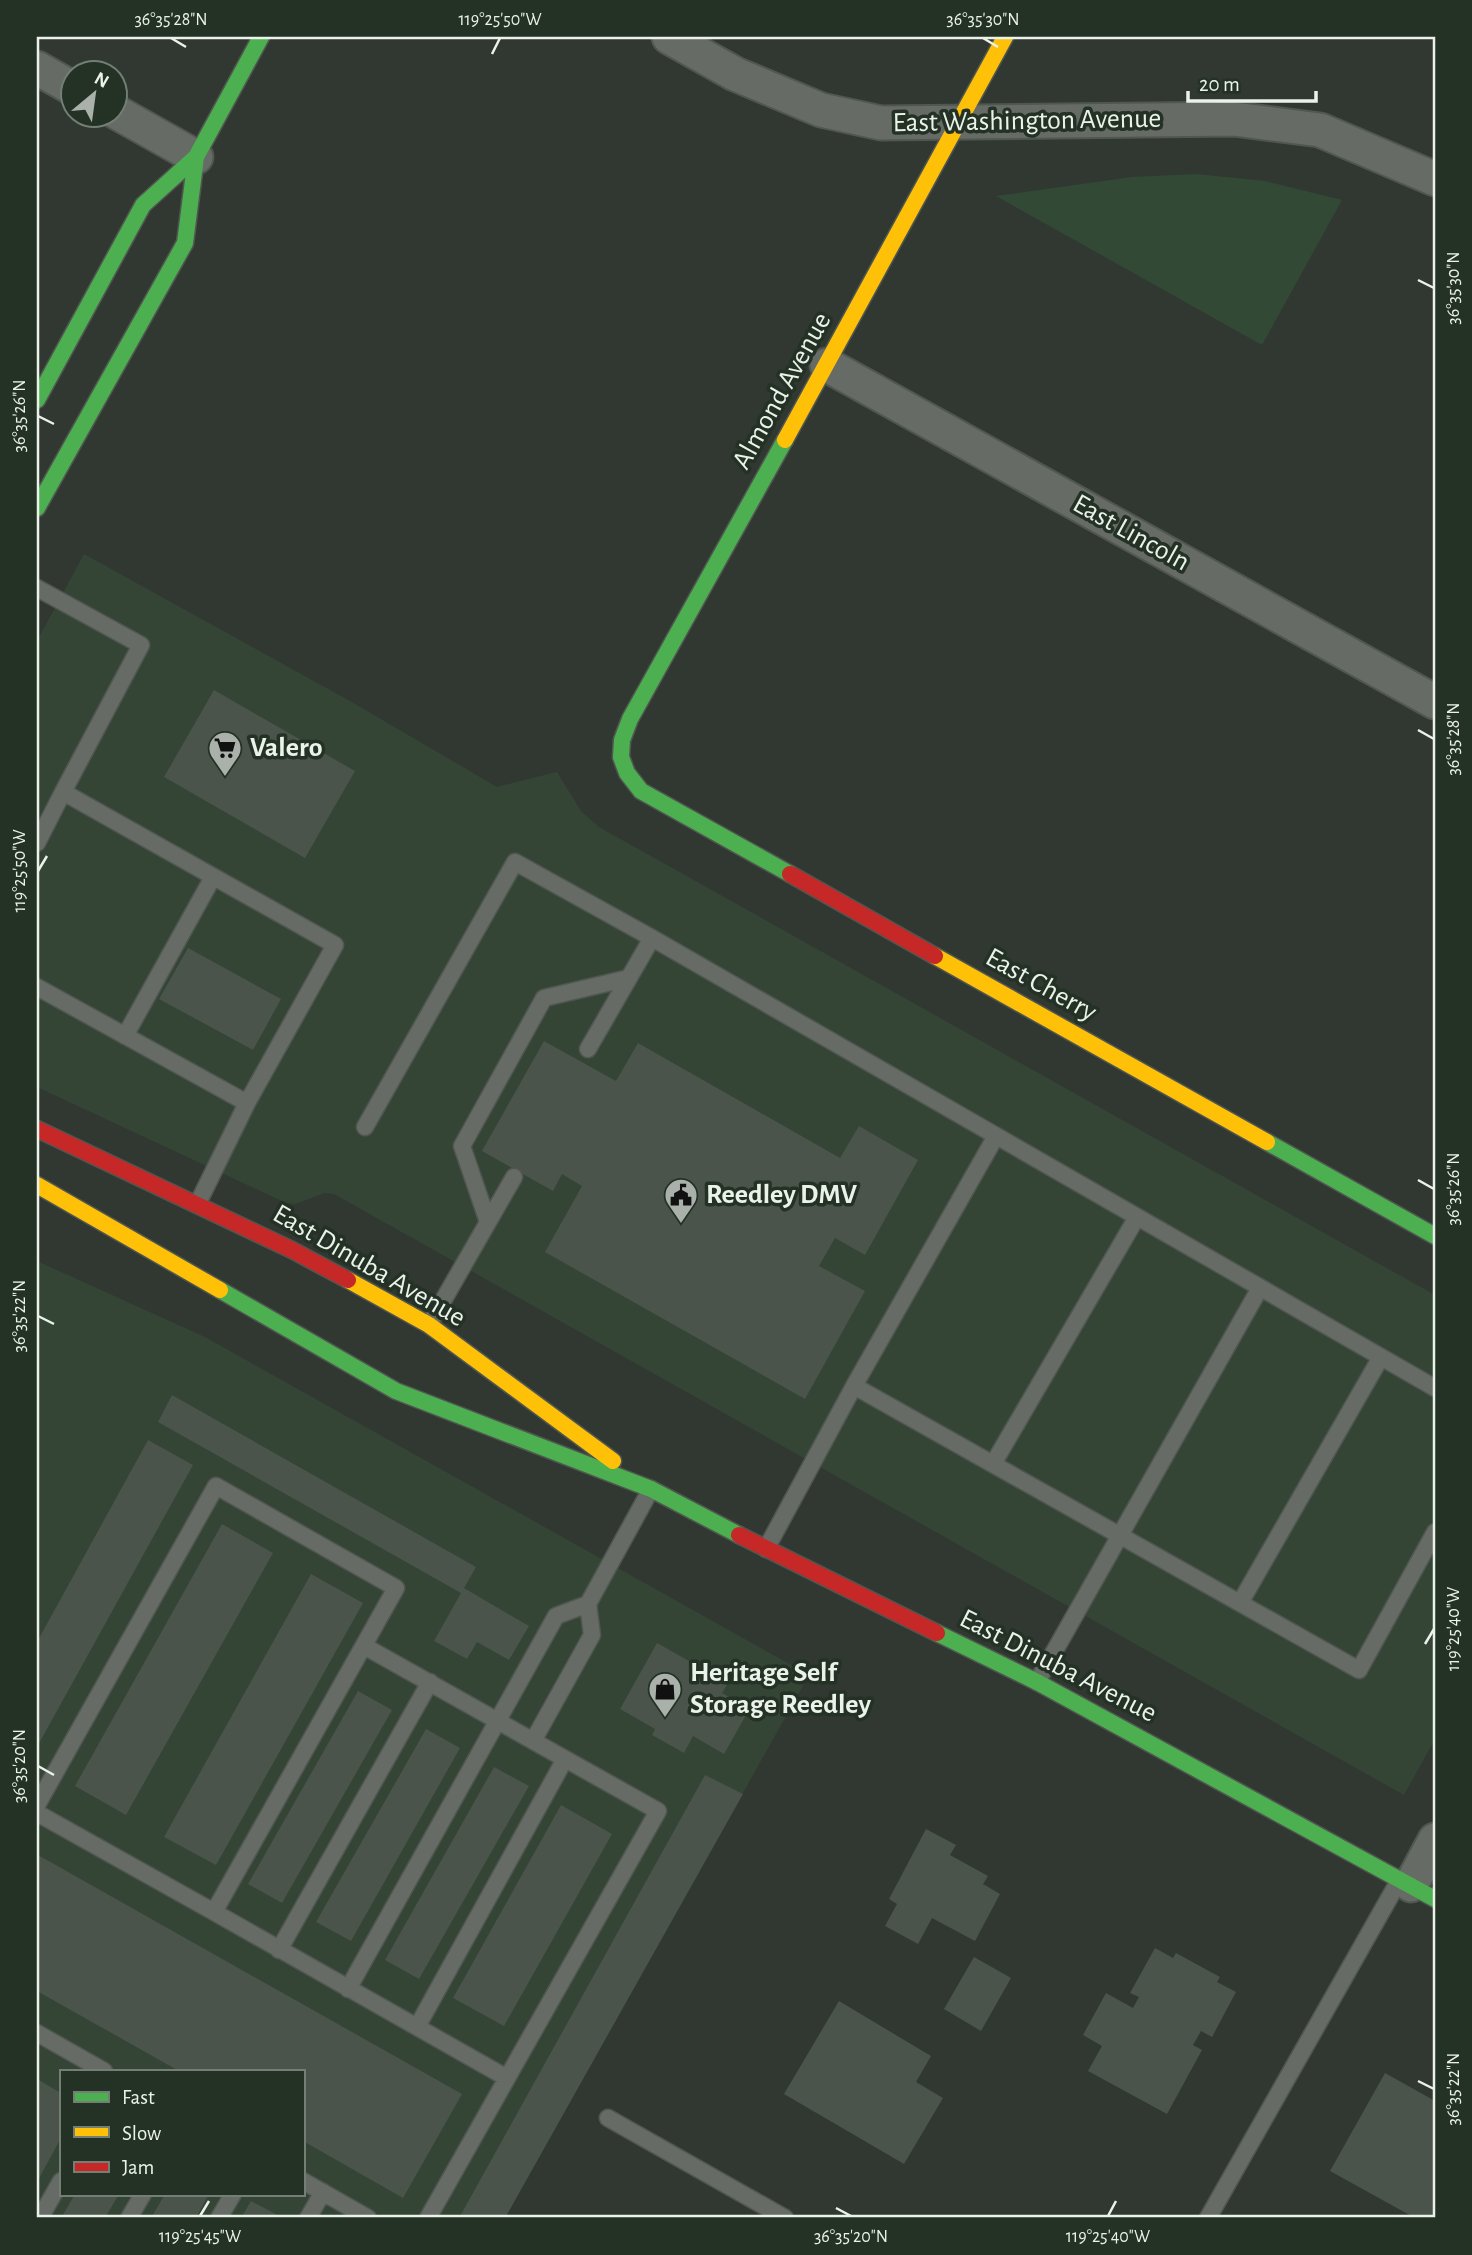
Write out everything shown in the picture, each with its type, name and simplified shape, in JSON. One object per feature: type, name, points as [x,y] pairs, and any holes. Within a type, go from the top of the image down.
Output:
[{"type":"street","points":[[37,400],[143,205],[196,157],[261,37]]},
{"type":"street","name":"East Washington Avenue","points":[[669,37],[735,74],[821,110],[881,123],[1234,118],[1320,130],[1435,179]]},
{"type":"street","name":"Almond Avenue","points":[[626,774],[620,756],[621,738],[630,719],[1005,37]]},
{"type":"street","points":[[37,68],[60,81]]},
{"type":"street","points":[[130,120],[196,157]]},
{"type":"street","points":[[37,508],[185,243],[196,157]]},
{"type":"street","name":"East Lincoln","points":[[827,365],[1435,702]]},
{"type":"street","name":"East Cherry","points":[[626,774],[641,791],[1435,1236]]},
{"type":"street","name":"East Dinuba Avenue","points":[[37,1129],[198,1203],[292,1250],[429,1325],[651,1489]]},
{"type":"street","name":"East Dinuba Avenue","points":[[37,1185],[396,1391],[651,1489],[766,1549],[1037,1682],[1415,1888]]},
{"type":"street","points":[[1415,1888],[1435,1840]]},
{"type":"lane","points":[[37,588],[141,645],[37,843]]},
{"type":"lane","points":[[63,792],[335,945],[247,1103],[198,1203]]},
{"type":"lane","points":[[365,1128],[515,862],[1435,1388]]},
{"type":"lane","points":[[125,1036],[213,877]]},
{"type":"lane","points":[[588,1049],[652,938]]},
{"type":"lane","points":[[488,1222],[462,1146],[544,998],[629,978]]},
{"type":"lane","points":[[37,987],[247,1103]]},
{"type":"lane","points":[[766,1549],[854,1386],[996,1136]]},
{"type":"lane","points":[[429,1325],[514,1177]]},
{"type":"lane","points":[[993,1464],[1137,1217]]},
{"type":"lane","points":[[1037,1682],[1261,1288]]},
{"type":"lane","points":[[1240,1603],[1381,1357]]},
{"type":"lane","points":[[854,1386],[1359,1670],[1435,1532]]},
{"type":"lane","points":[[37,1805],[216,1486],[396,1588],[214,1913]]},
{"type":"lane","points":[[533,1741],[592,1635],[588,1604],[651,1489]]},
{"type":"lane","points":[[348,1989],[556,1616],[588,1604]]},
{"type":"lane","points":[[364,1646],[657,1811],[428,2218]]},
{"type":"lane","points":[[279,1950],[430,1682]]},
{"type":"lane","points":[[417,2027],[565,1759]]},
{"type":"lane","points":[[37,1813],[507,2078]]},
{"type":"lane","points":[[1208,2218],[1415,1888]]},
{"type":"lane","points":[[37,2033],[102,2070]]},
{"type":"lane","points":[[608,2118],[785,2218]]},
{"type":"lane","points":[[304,2182],[368,2218]]},
{"type":"lane","points":[[40,2218],[60,2183]]},
{"type":"lane","points":[[308,2218],[323,2192]]},
{"type":"lane","points":[[129,2218],[142,2196]]},
{"type":"lane","points":[[219,2218],[232,2196]]},
{"type":"shaded area","points":[[1196,174],[1265,181],[1342,200],[1262,345],[996,196],[1132,177]]},
{"type":"shaded area","points":[[84,554],[350,701],[497,787],[557,772],[581,811],[599,827],[1435,1295],[1435,1739],[1404,1795],[334,1194],[325,1193],[295,1204],[286,1203],[37,1087],[37,641]]},
{"type":"shaded area","points":[[37,1261],[205,1337],[809,1675],[505,2218],[37,2218]]},
{"type":"building","points":[[214,690],[355,771],[305,858],[164,777]]},
{"type":"building","points":[[188,948],[281,999],[253,1050],[159,999]]},
{"type":"building","points":[[544,1041],[616,1081],[638,1043],[840,1158],[859,1126],[918,1160],[865,1255],[835,1238],[819,1266],[865,1291],[805,1399],[545,1252],[582,1186],[562,1174],[553,1191],[482,1151]]},
{"type":"building","points":[[172,1395],[476,1567],[464,1588],[529,1626],[509,1660],[477,1642],[467,1659],[434,1641],[461,1593],[158,1422]]},
{"type":"building","points":[[148,1440],[193,1465],[37,1747],[37,1642]]},
{"type":"building","points":[[222,1524],[273,1553],[126,1815],[75,1786]]},
{"type":"building","points":[[311,1574],[363,1603],[216,1865],[164,1837]]},
{"type":"building","points":[[657,1643],[728,1683],[722,1693],[750,1708],[724,1754],[693,1736],[684,1753],[652,1735],[655,1729],[620,1709]]},
{"type":"building","points":[[358,1691],[392,1710],[282,1903],[248,1884]]},
{"type":"building","points":[[426,1729],[460,1748],[351,1941],[316,1922]]},
{"type":"building","points":[[494,1767],[529,1786],[419,1979],[385,1960]]},
{"type":"building","points":[[705,1775],[743,1794],[505,2218],[459,2218]]},
{"type":"building","points":[[561,1805],[612,1834],[504,2026],[453,1998]]},
{"type":"building","points":[[926,1829],[956,1845],[950,1855],[988,1876],[983,1884],[1000,1894],[975,1941],[932,1918],[918,1944],[885,1926],[897,1904],[889,1899]]},
{"type":"building","points":[[38,1855],[462,2094],[403,2198],[304,2142],[304,2070],[177,2070],[37,1991]]},
{"type":"building","points":[[1155,1948],[1173,1958],[1176,1953],[1220,1977],[1217,1982],[1236,1992],[1212,2037],[1201,2031],[1193,2045],[1202,2050],[1167,2114],[1088,2071],[1102,2046],[1083,2035],[1106,1993],[1133,2008],[1139,1997],[1130,1993]]},
{"type":"building","points":[[974,1957],[1011,1978],[981,2031],[944,2009]]},
{"type":"building","points":[[839,2001],[931,2056],[916,2082],[943,2098],[904,2164],[784,2094]]},
{"type":"building","points":[[1385,2073],[1435,2101],[1435,2218],[1415,2218],[1330,2171]]},
{"type":"building","points":[[37,2079],[60,2092],[60,2140],[37,2182]]},
{"type":"building","points":[[74,2196],[118,2196],[105,2218],[61,2218]]},
{"type":"building","points":[[164,2196],[208,2196],[196,2218],[151,2218]]},
{"type":"building","points":[[251,2201],[283,2218],[241,2218]]},
{"type":"traffic: fast","points":[[37,400],[143,205],[196,157],[261,37]]},
{"type":"traffic: fast","points":[[37,508],[185,243],[196,157]]},
{"type":"traffic: fast","points":[[785,440],[630,719],[622,740],[621,757],[627,773],[641,791],[790,874]]},
{"type":"traffic: fast","points":[[1267,1142],[1435,1236]]},
{"type":"traffic: fast","points":[[220,1290],[396,1391],[651,1489],[739,1535]]},
{"type":"traffic: fast","points":[[937,1633],[1037,1682],[1435,1899]]},
{"type":"traffic: slow","points":[[785,440],[1005,37]]},
{"type":"traffic: slow","points":[[935,956],[1267,1142]]},
{"type":"traffic: slow","points":[[37,1185],[220,1290]]},
{"type":"traffic: slow","points":[[348,1280],[429,1325],[613,1461]]},
{"type":"traffic: jam","points":[[790,874],[935,956]]},
{"type":"traffic: jam","points":[[37,1129],[292,1250],[348,1280]]},
{"type":"traffic: jam","points":[[739,1535],[937,1633]]},
{"type":"place","name":"Valero","points":[[225,778]]},
{"type":"place","name":"Reedley DMV","points":[[681,1225]]},
{"type":"place","name":"Heritage Self Storage Reedley","points":[[665,1719]]}]
